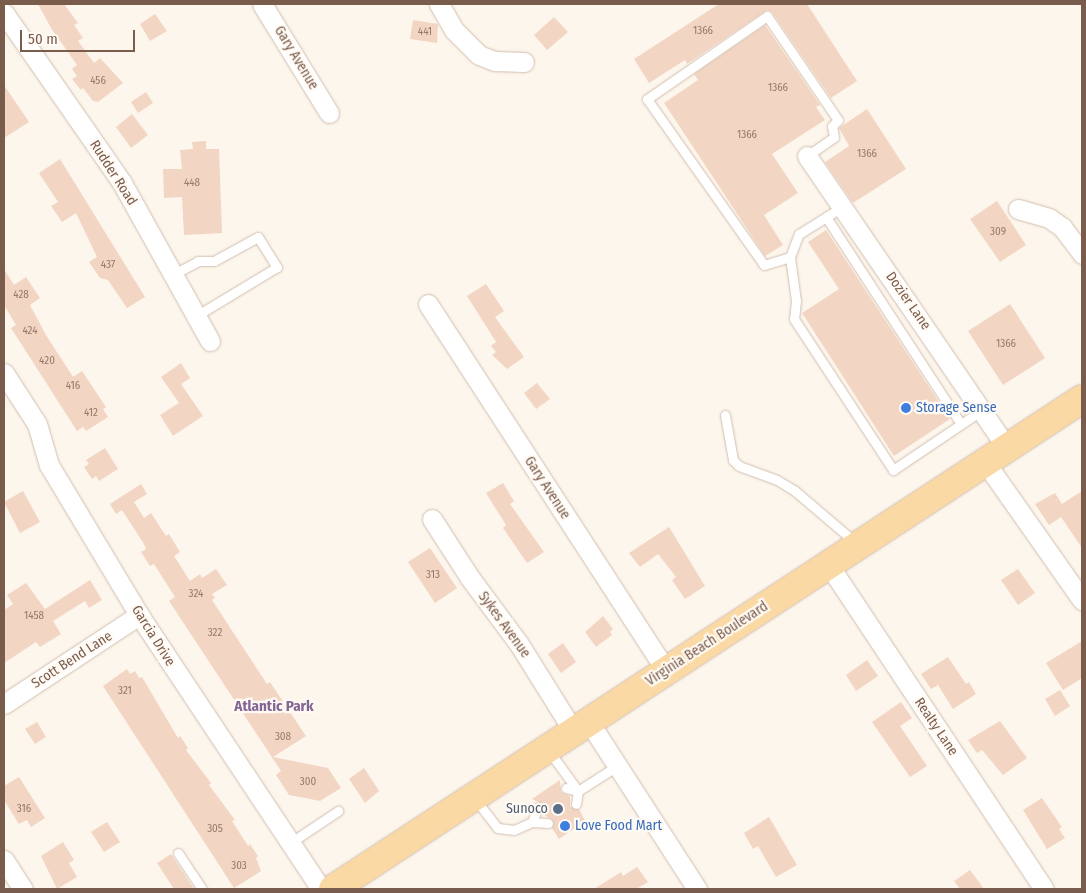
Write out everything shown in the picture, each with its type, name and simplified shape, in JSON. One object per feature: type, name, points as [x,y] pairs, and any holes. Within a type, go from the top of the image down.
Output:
[{"type":"main road","name":"Virginia Beach Boulevard","points":[[333,889],[1082,399]]},
{"type":"street","name":"Gary Avenue","points":[[262,4],[329,113]]},
{"type":"street","points":[[439,4],[454,30],[479,55],[494,61],[524,62]]},
{"type":"street","name":"Rudder Road","points":[[4,13],[122,183],[210,341]]},
{"type":"street","name":"Dozier Lane","points":[[807,156],[834,212],[982,410],[996,455],[1082,600]]},
{"type":"street","points":[[1018,209],[1049,218],[1062,228],[1082,254]]},
{"type":"street","name":"Gary Avenue","points":[[428,304],[666,671]]},
{"type":"street","name":"Garcia Drive","points":[[4,373],[37,424],[49,465],[139,615],[321,889]]},
{"type":"street","name":"Sykes Avenue","points":[[432,519],[470,578],[582,727],[617,766],[697,889]]},
{"type":"street","name":"Realty Lane","points":[[828,564],[1044,889]]},
{"type":"street","name":"Scott Bend Lane","points":[[4,704],[139,615]]},
{"type":"street","points":[[4,860],[24,889]]},
{"type":"lane","points":[[790,257],[764,264],[647,99],[768,16],[838,120],[832,126],[834,137],[807,156]]},
{"type":"lane","points":[[961,424],[834,212],[799,234],[790,257],[796,301],[794,319],[893,470],[982,410]]},
{"type":"lane","points":[[172,275],[198,261],[214,261],[258,237],[277,267],[196,316]]},
{"type":"lane","points":[[724,415],[733,460],[739,466],[777,480],[795,491],[858,545]]},
{"type":"lane","points":[[548,749],[578,791],[576,804]]},
{"type":"lane","points":[[566,788],[578,791],[617,766]]},
{"type":"lane","points":[[474,797],[498,828],[514,830],[532,822],[548,823]]},
{"type":"lane","points":[[532,822],[538,807]]},
{"type":"lane","points":[[289,843],[338,811]]},
{"type":"lane","points":[[178,852],[202,889]]},
{"type":"building","points":[[38,4],[64,4],[78,23],[74,25],[83,38],[78,41],[94,63],[100,58],[123,83],[98,102],[93,101],[83,88],[81,90],[72,79],[77,76],[72,69],[77,65],[51,28]]},
{"type":"building","points":[[719,4],[807,4],[857,81],[831,98],[772,12],[767,10],[687,64],[685,60],[649,83],[634,59]]},
{"type":"building","points":[[155,14],[167,31],[150,41],[140,24]]},
{"type":"building","points":[[554,17],[568,32],[547,50],[534,35]]},
{"type":"building","points":[[413,20],[438,24],[437,43],[410,39]]},
{"type":"building","points":[[765,25],[820,105],[816,107],[825,120],[772,154],[798,193],[764,215],[783,245],[765,256],[664,103],[698,80],[694,74]]},
{"type":"building","points":[[4,85],[29,122],[4,138]]},
{"type":"building","points":[[146,92],[153,103],[138,113],[131,102]]},
{"type":"building","points":[[867,109],[906,169],[853,203],[825,162],[849,146],[839,128]]},
{"type":"building","points":[[132,114],[148,135],[131,148],[116,127]]},
{"type":"building","points":[[206,141],[206,149],[219,149],[222,233],[184,235],[182,197],[164,198],[163,169],[182,169],[180,150],[193,149],[192,142]]},
{"type":"building","points":[[60,159],[145,297],[127,308],[108,280],[100,278],[89,262],[97,257],[76,213],[62,222],[51,206],[58,202],[39,173]]},
{"type":"building","points":[[997,201],[1026,245],[1000,262],[970,219]]},
{"type":"building","points":[[826,230],[950,419],[894,456],[802,313],[839,289],[808,242]]},
{"type":"building","points":[[4,269],[14,285],[26,277],[40,298],[30,305],[46,335],[73,377],[82,371],[106,407],[103,409],[108,417],[86,431],[83,427],[77,431],[11,328],[16,325],[4,305]]},
{"type":"building","points":[[486,284],[504,311],[495,317],[524,357],[507,369],[492,355],[496,352],[491,346],[496,342],[467,296]]},
{"type":"building","points":[[1010,304],[1045,358],[1003,385],[968,331]]},
{"type":"building","points":[[181,363],[190,378],[181,384],[203,416],[173,436],[160,415],[179,403],[161,377]]},
{"type":"building","points":[[537,383],[550,399],[536,409],[524,393]]},
{"type":"building","points":[[105,448],[118,469],[99,481],[96,476],[92,479],[84,467],[89,464],[86,460]]},
{"type":"building","points":[[503,483],[514,501],[510,504],[544,552],[527,563],[503,528],[506,525],[486,493]]},
{"type":"building","points":[[141,484],[147,494],[134,502],[144,518],[151,513],[166,536],[169,534],[180,552],[174,556],[190,581],[200,574],[202,578],[216,569],[227,585],[212,594],[215,598],[212,600],[267,684],[270,682],[306,736],[273,757],[328,768],[341,788],[320,801],[289,795],[276,775],[281,771],[169,601],[175,597],[154,564],[150,566],[141,552],[146,549],[144,544],[122,510],[116,514],[110,504]]},
{"type":"building","points":[[23,491],[40,522],[20,533],[4,502]]},
{"type":"building","points":[[1082,491],[1082,548],[1061,517],[1049,525],[1035,504],[1055,493],[1062,504]]},
{"type":"building","points":[[669,527],[705,586],[685,599],[672,580],[676,577],[658,554],[640,567],[629,553]]},
{"type":"building","points":[[430,548],[457,588],[435,603],[408,562]]},
{"type":"building","points":[[1018,569],[1035,593],[1018,605],[1001,580]]},
{"type":"building","points":[[90,580],[102,600],[89,608],[85,601],[53,621],[61,634],[40,647],[36,642],[4,663],[4,610],[13,604],[7,595],[26,583],[45,609]]},
{"type":"building","points":[[603,616],[613,629],[610,632],[612,635],[596,647],[585,632]]},
{"type":"building","points":[[1082,641],[1082,678],[1063,690],[1046,663]]},
{"type":"building","points":[[563,643],[576,662],[561,673],[548,654]]},
{"type":"building","points":[[948,657],[966,684],[969,682],[976,694],[953,709],[938,685],[931,689],[921,674]]},
{"type":"building","points":[[867,660],[878,676],[856,691],[846,675]]},
{"type":"building","points":[[127,669],[130,674],[135,671],[139,678],[142,677],[178,738],[180,736],[188,748],[186,750],[211,783],[209,785],[235,820],[232,821],[248,846],[250,844],[258,856],[256,858],[261,871],[234,888],[103,686]]},
{"type":"building","points":[[1060,690],[1070,706],[1055,716],[1045,699]]},
{"type":"building","points":[[901,702],[912,718],[900,726],[927,766],[910,777],[872,722]]},
{"type":"building","points":[[1000,721],[1027,758],[1003,775],[982,750],[977,753],[968,740]]},
{"type":"building","points":[[37,722],[46,737],[35,744],[25,729]]},
{"type":"building","points":[[364,768],[379,791],[365,803],[349,779]]},
{"type":"building","points":[[19,777],[45,818],[31,827],[27,820],[19,824],[4,800],[4,786]]},
{"type":"building","points":[[560,780],[561,792],[570,796],[570,807],[579,809],[585,821],[559,839],[552,828],[553,820],[542,814],[543,804],[532,799]]},
{"type":"building","points":[[1042,798],[1062,827],[1059,829],[1065,838],[1047,849],[1023,810]]},
{"type":"building","points":[[769,817],[797,865],[776,877],[758,846],[753,849],[744,833]]},
{"type":"building","points":[[107,822],[120,842],[104,852],[91,832]]},
{"type":"building","points":[[63,842],[74,860],[69,863],[77,877],[57,889],[41,856]]},
{"type":"building","points":[[171,854],[194,889],[174,889],[157,863]]},
{"type":"building","points":[[637,867],[648,882],[636,889],[594,889],[621,872],[623,876]]},
{"type":"building","points":[[970,870],[984,889],[960,889],[954,881]]},
{"type":"place","name":"Storage Sense","points":[[906,408]]},
{"type":"place","name":"Sunoco","points":[[558,809]]},
{"type":"place","name":"Love Food Mart","points":[[565,826]]},
{"type":"district","name":"Atlantic Park","points":[[274,707]]}]
